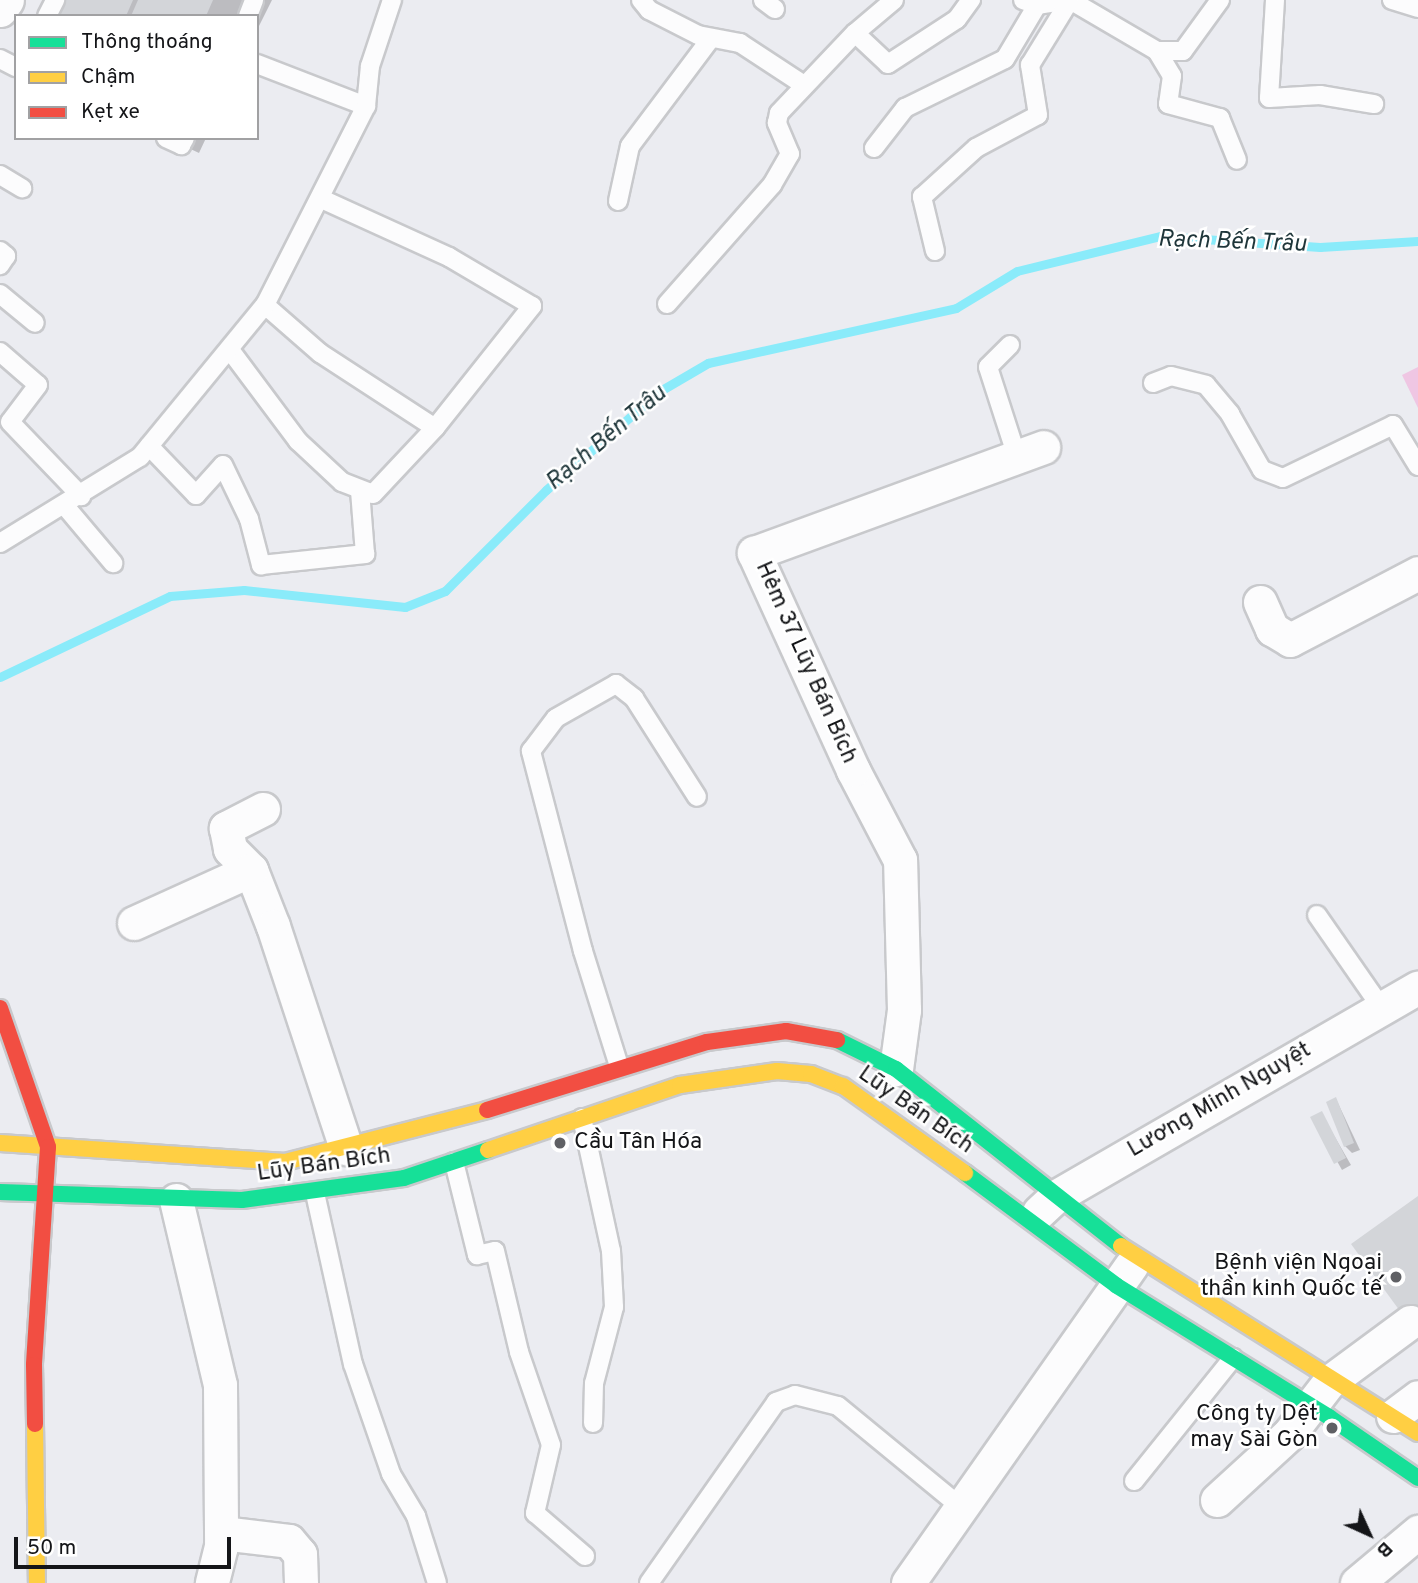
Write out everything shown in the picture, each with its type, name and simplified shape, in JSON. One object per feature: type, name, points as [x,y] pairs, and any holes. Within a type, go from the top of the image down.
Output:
[{"type":"main road","points":[[0,1008],[48,1147],[34,1365],[37,1583]]},
{"type":"main road","name":"Lũy Bán Bích","points":[[0,1143],[99,1153],[285,1161],[441,1125],[619,1066],[707,1042],[786,1031],[821,1035],[854,1046],[896,1069],[1055,1197],[1320,1394],[1418,1478]]},
{"type":"main road","name":"Lũy Bán Bích","points":[[0,1192],[176,1200],[242,1200],[315,1193],[404,1178],[680,1085],[777,1070],[811,1074],[843,1086],[919,1136],[1027,1223],[1116,1286],[1233,1358],[1320,1394],[1410,1415]]},
{"type":"street","points":[[0,10],[7,0]]},
{"type":"street","name":"Hẻm 37 Lũy Bán Bích","points":[[896,1069],[904,1010],[900,860],[853,770],[754,553],[1030,452]]},
{"type":"street","points":[[1260,602],[1272,629],[1290,640],[1418,573]]},
{"type":"street","points":[[263,809],[226,828],[230,849],[251,870],[346,1148]]},
{"type":"street","points":[[134,923],[251,870]]},
{"type":"street","name":"Lương Minh Nguyệt","points":[[1027,1223],[1055,1197],[1418,987]]},
{"type":"street","points":[[176,1200],[220,1385],[222,1533],[212,1583]]},
{"type":"street","points":[[908,1583],[1136,1258]]},
{"type":"street","points":[[1217,1500],[1289,1434],[1320,1394],[1409,1322]]},
{"type":"street","points":[[1357,1583],[1418,1532]]},
{"type":"street","points":[[222,1533],[289,1541],[300,1554],[300,1583]]},
{"type":"lane","points":[[3,536],[65,506],[140,457],[265,305],[322,199],[366,106],[370,66],[392,0]]},
{"type":"lane","points":[[641,0],[649,10],[711,38],[740,43],[804,85]]},
{"type":"lane","points":[[667,304],[772,185],[790,154],[777,123],[779,113],[855,33],[894,0]]},
{"type":"lane","points":[[855,33],[888,64],[957,19],[971,0]]},
{"type":"lane","points":[[935,251],[922,197],[976,148],[1038,115],[1030,65],[1069,0]]},
{"type":"lane","points":[[874,148],[905,108],[1005,60],[1030,3],[1069,0],[1157,51],[1172,76],[1168,104],[1220,118],[1237,160]]},
{"type":"lane","points":[[1157,51],[1183,51],[1220,0]]},
{"type":"lane","points":[[1275,0],[1269,98],[1320,95],[1374,104]]},
{"type":"lane","points":[[1392,0],[1418,8]]},
{"type":"lane","points":[[618,201],[627,154],[635,136],[711,38]]},
{"type":"lane","points":[[259,65],[366,106]]},
{"type":"lane","points":[[170,140],[181,145],[184,140]]},
{"type":"lane","points":[[0,175],[22,188]]},
{"type":"lane","points":[[230,350],[298,441],[342,482],[373,494],[435,428],[532,306],[449,257],[322,199]]},
{"type":"lane","points":[[0,251],[6,256],[0,265]]},
{"type":"lane","points":[[0,294],[35,323]]},
{"type":"lane","points":[[265,305],[320,354],[435,428]]},
{"type":"lane","points":[[1010,345],[988,367],[1030,452]]},
{"type":"lane","points":[[0,352],[38,385],[10,422],[81,496]]},
{"type":"lane","points":[[1153,383],[1171,376],[1206,385],[1230,414],[1262,470],[1283,478],[1393,425],[1418,466]]},
{"type":"lane","points":[[149,446],[196,495],[223,465],[249,519],[261,565],[365,554],[360,491]]},
{"type":"lane","points":[[65,506],[113,563]]},
{"type":"lane","points":[[619,1066],[583,951],[531,751],[556,718],[616,684],[634,698],[697,797]]},
{"type":"lane","points":[[1317,915],[1381,1007]]},
{"type":"lane","points":[[582,1118],[611,1251],[614,1307],[596,1370],[593,1423]]},
{"type":"lane","points":[[454,1162],[477,1255],[495,1251],[519,1352],[551,1445],[535,1513],[585,1556]]},
{"type":"lane","points":[[315,1193],[353,1364],[391,1474],[415,1516],[437,1583]]},
{"type":"lane","points":[[1134,1481],[1233,1358]]},
{"type":"lane","points":[[649,1583],[776,1402],[795,1395],[838,1406],[961,1507]]},
{"type":"shaded area","points":[[1418,367],[1418,408],[1402,375]]},
{"type":"building","points":[[63,0],[133,0],[127,14],[57,14]]},
{"type":"building","points":[[138,0],[213,0],[207,14],[132,14]]},
{"type":"building","points":[[1336,1097],[1354,1143],[1344,1147],[1326,1102]]},
{"type":"building","points":[[1322,1111],[1346,1158],[1334,1164],[1310,1117]]},
{"type":"building","name":"Bệnh viện Ngoại thần kinh Quốc tế","points":[[1418,1196],[1418,1309],[1405,1318],[1351,1244]]},
{"type":"waterway","name":"Rạch Bến Trâu","points":[[0,677],[170,596],[244,590],[405,607],[445,591],[546,490],[660,391],[708,363],[956,308],[1017,271],[1161,236],[1320,247],[1418,241]]},
{"type":"traffic: fast","points":[[837,1040],[896,1069],[1121,1246]]},
{"type":"traffic: fast","points":[[0,1192],[242,1200],[404,1178],[488,1150]]},
{"type":"traffic: fast","points":[[965,1173],[1117,1286],[1329,1417],[1418,1478]]},
{"type":"traffic: slow","points":[[488,1150],[680,1085],[777,1071],[811,1074],[843,1086],[965,1173]]},
{"type":"traffic: slow","points":[[0,1143],[285,1162],[487,1110]]},
{"type":"traffic: slow","points":[[1121,1246],[1418,1433]]},
{"type":"traffic: slow","points":[[35,1424],[37,1583]]},
{"type":"traffic: jam","points":[[0,1008],[48,1147],[34,1365],[35,1424]]},
{"type":"traffic: jam","points":[[487,1110],[707,1042],[786,1031],[837,1040]]},
{"type":"place","name":"Cầu Tân Hóa","points":[[560,1143]]},
{"type":"place","name":"Bệnh viện Ngoại thần kinh Quốc tế","points":[[1396,1277]]},
{"type":"place","name":"Công ty Dệt may Sài Gòn","points":[[1332,1428]]}]
